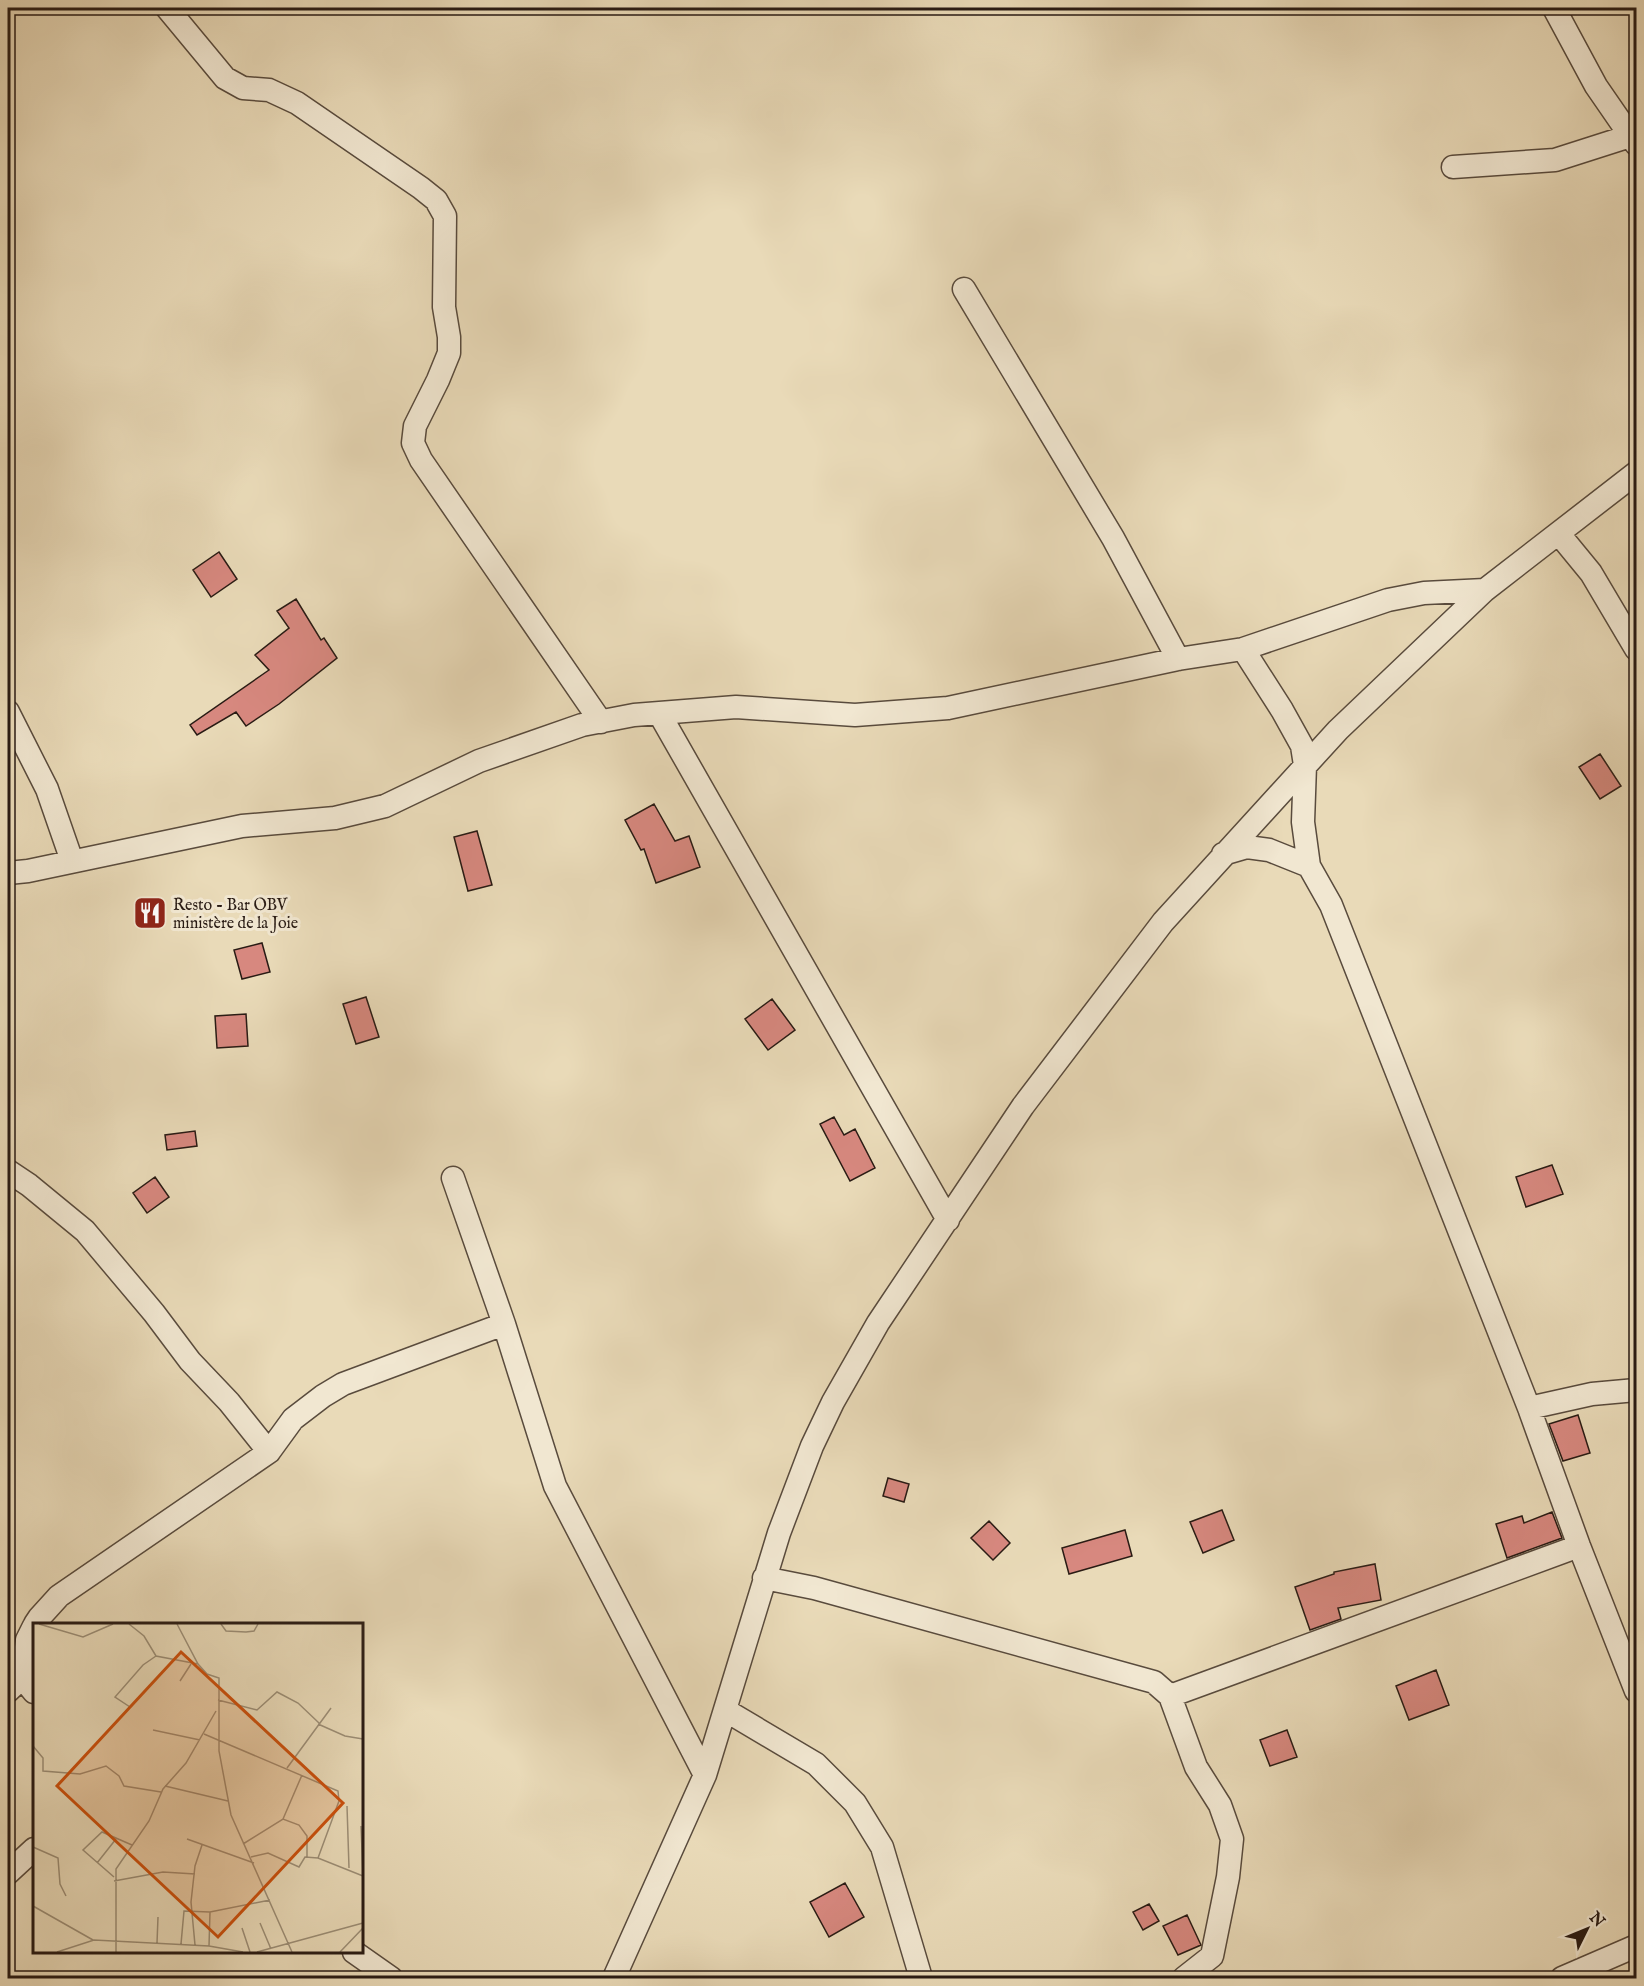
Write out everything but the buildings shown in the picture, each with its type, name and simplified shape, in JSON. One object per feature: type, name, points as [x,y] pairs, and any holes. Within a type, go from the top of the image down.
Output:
[{"type":"street","points":[[167,8],[225,78],[243,88],[269,90],[297,103],[436,200],[445,216],[444,307],[449,353],[415,426],[412,443],[601,722]]},
{"type":"street","points":[[1453,167],[1555,160],[1633,140],[1596,86],[1554,8]]},
{"type":"street","points":[[964,289],[1113,538],[1178,659]]},
{"type":"street","points":[[614,1978],[705,1774],[764,1578],[812,1446],[833,1402],[878,1323],[1023,1106],[1163,922],[1338,730],[1485,590],[1636,473]]},
{"type":"street","points":[[1559,534],[1591,573],[1636,649]]},
{"type":"street","points":[[8,873],[28,871],[242,826],[335,818],[385,806],[479,761],[582,726],[634,715],[736,707],[855,715],[948,708],[1178,659],[1244,649],[1388,600],[1424,593],[1485,590]]},
{"type":"street","points":[[1244,649],[1302,746],[1305,765],[1303,822],[1309,866],[1331,905],[1529,1408],[1578,1545],[1636,1691]]},
{"type":"street","points":[[660,713],[948,1220]]},
{"type":"street","points":[[9,716],[47,789],[72,861]]},
{"type":"street","points":[[1223,854],[1247,847],[1269,849],[1309,866]]},
{"type":"street","points":[[8,1171],[29,1185],[85,1231],[154,1313],[190,1361],[229,1402],[269,1452]]},
{"type":"street","points":[[453,1178],[504,1324],[555,1486],[705,1774]]},
{"type":"street","points":[[37,1623],[59,1596],[269,1452],[293,1419],[323,1396],[343,1384],[504,1324]]},
{"type":"street","points":[[1529,1408],[1592,1394],[1636,1390]]},
{"type":"street","points":[[1170,1696],[1578,1545]]},
{"type":"street","points":[[764,1578],[814,1588],[1154,1682],[1170,1696],[1196,1767],[1220,1805],[1232,1839],[1228,1877],[1212,1956],[1184,1978]]},
{"type":"street","points":[[21,1687],[27,1640],[33,1629]]},
{"type":"street","points":[[8,1660],[21,1687]]},
{"type":"street","points":[[725,1710],[816,1764],[855,1803],[882,1847],[921,1978]]},
{"type":"street","points":[[8,1873],[33,1850]]},
{"type":"street","points":[[1562,1978],[1636,1946]]},
{"type":"street","points":[[355,1953],[392,1978]]},
{"type":"place","name":"Resto - Bar OBV ministère de la Joie","points":[[150,913]]}]
